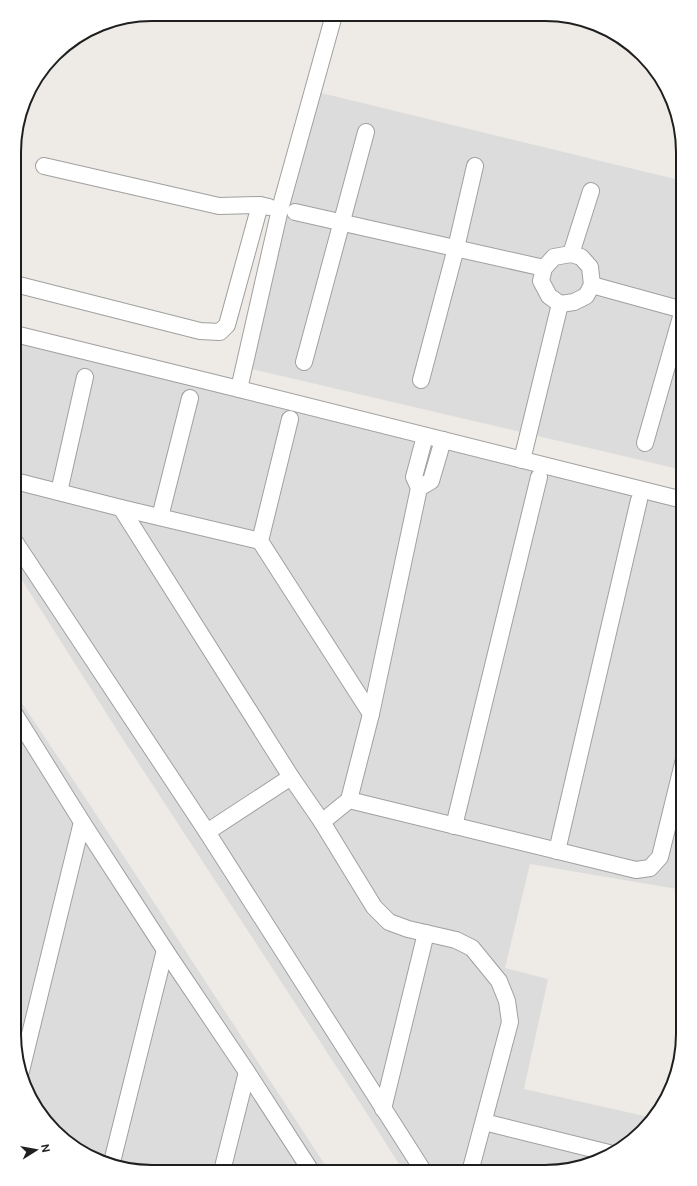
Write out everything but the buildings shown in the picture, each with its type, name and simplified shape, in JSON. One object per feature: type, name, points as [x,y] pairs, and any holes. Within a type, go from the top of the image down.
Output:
[{"type":"street","points":[[239,389],[288,211],[332,21]]},
{"type":"street","points":[[304,362],[366,132]]},
{"type":"street","points":[[44,166],[219,206],[260,205],[544,268]]},
{"type":"street","points":[[421,380],[456,248],[475,166]]},
{"type":"street","points":[[571,254],[591,191]]},
{"type":"street","points":[[21,286],[200,331],[220,332],[227,325],[260,205]]},
{"type":"street","points":[[571,254],[581,258],[590,267],[592,284],[586,296],[574,302],[560,304],[549,296],[541,281],[544,268],[554,257],[571,254]]},
{"type":"street","points":[[592,284],[676,308]]},
{"type":"street","points":[[522,460],[560,304]]},
{"type":"street","points":[[645,443],[676,334]]},
{"type":"street","points":[[21,335],[676,498]]},
{"type":"street","points":[[59,492],[85,377]]},
{"type":"street","points":[[160,517],[190,398]]},
{"type":"street","points":[[260,541],[290,419]]},
{"type":"street","points":[[322,822],[349,800],[371,714],[419,488],[414,477],[425,436]]},
{"type":"street","points":[[419,488],[431,481],[443,440]]},
{"type":"street","points":[[454,826],[539,477]]},
{"type":"street","points":[[21,482],[260,541],[371,714]]},
{"type":"street","points":[[557,851],[639,500]]},
{"type":"street","points":[[121,508],[291,777],[322,822],[374,907],[389,922],[408,930],[456,940],[472,948],[498,981],[507,1001],[510,1022],[472,1165]]},
{"type":"street","points":[[21,551],[207,832],[419,1165]]},
{"type":"street","points":[[21,723],[82,822],[165,950],[308,1165]]},
{"type":"street","points":[[207,832],[291,777]]},
{"type":"street","points":[[349,800],[636,870],[650,868],[660,857],[676,792]]},
{"type":"street","points":[[24,1059],[82,822]]},
{"type":"street","points":[[383,1109],[426,933]]},
{"type":"street","points":[[113,1159],[165,950]]},
{"type":"street","points":[[224,1165],[247,1072]]},
{"type":"street","points":[[484,1122],[602,1151]]},
{"type":"shaded area","points":[[313,91],[676,179],[676,468],[252,369]]},
{"type":"shaded area","points":[[21,336],[676,497],[676,889],[530,864],[505,968],[548,979],[524,1089],[646,1116],[618,1143],[595,1155],[579,1161],[554,1165],[400,1165],[124,741],[21,578]]},
{"type":"shaded area","points":[[21,702],[325,1165],[152,1165],[118,1161],[86,1147],[72,1138],[59,1127],[48,1114],[31,1084],[25,1068],[21,1043]]}]
